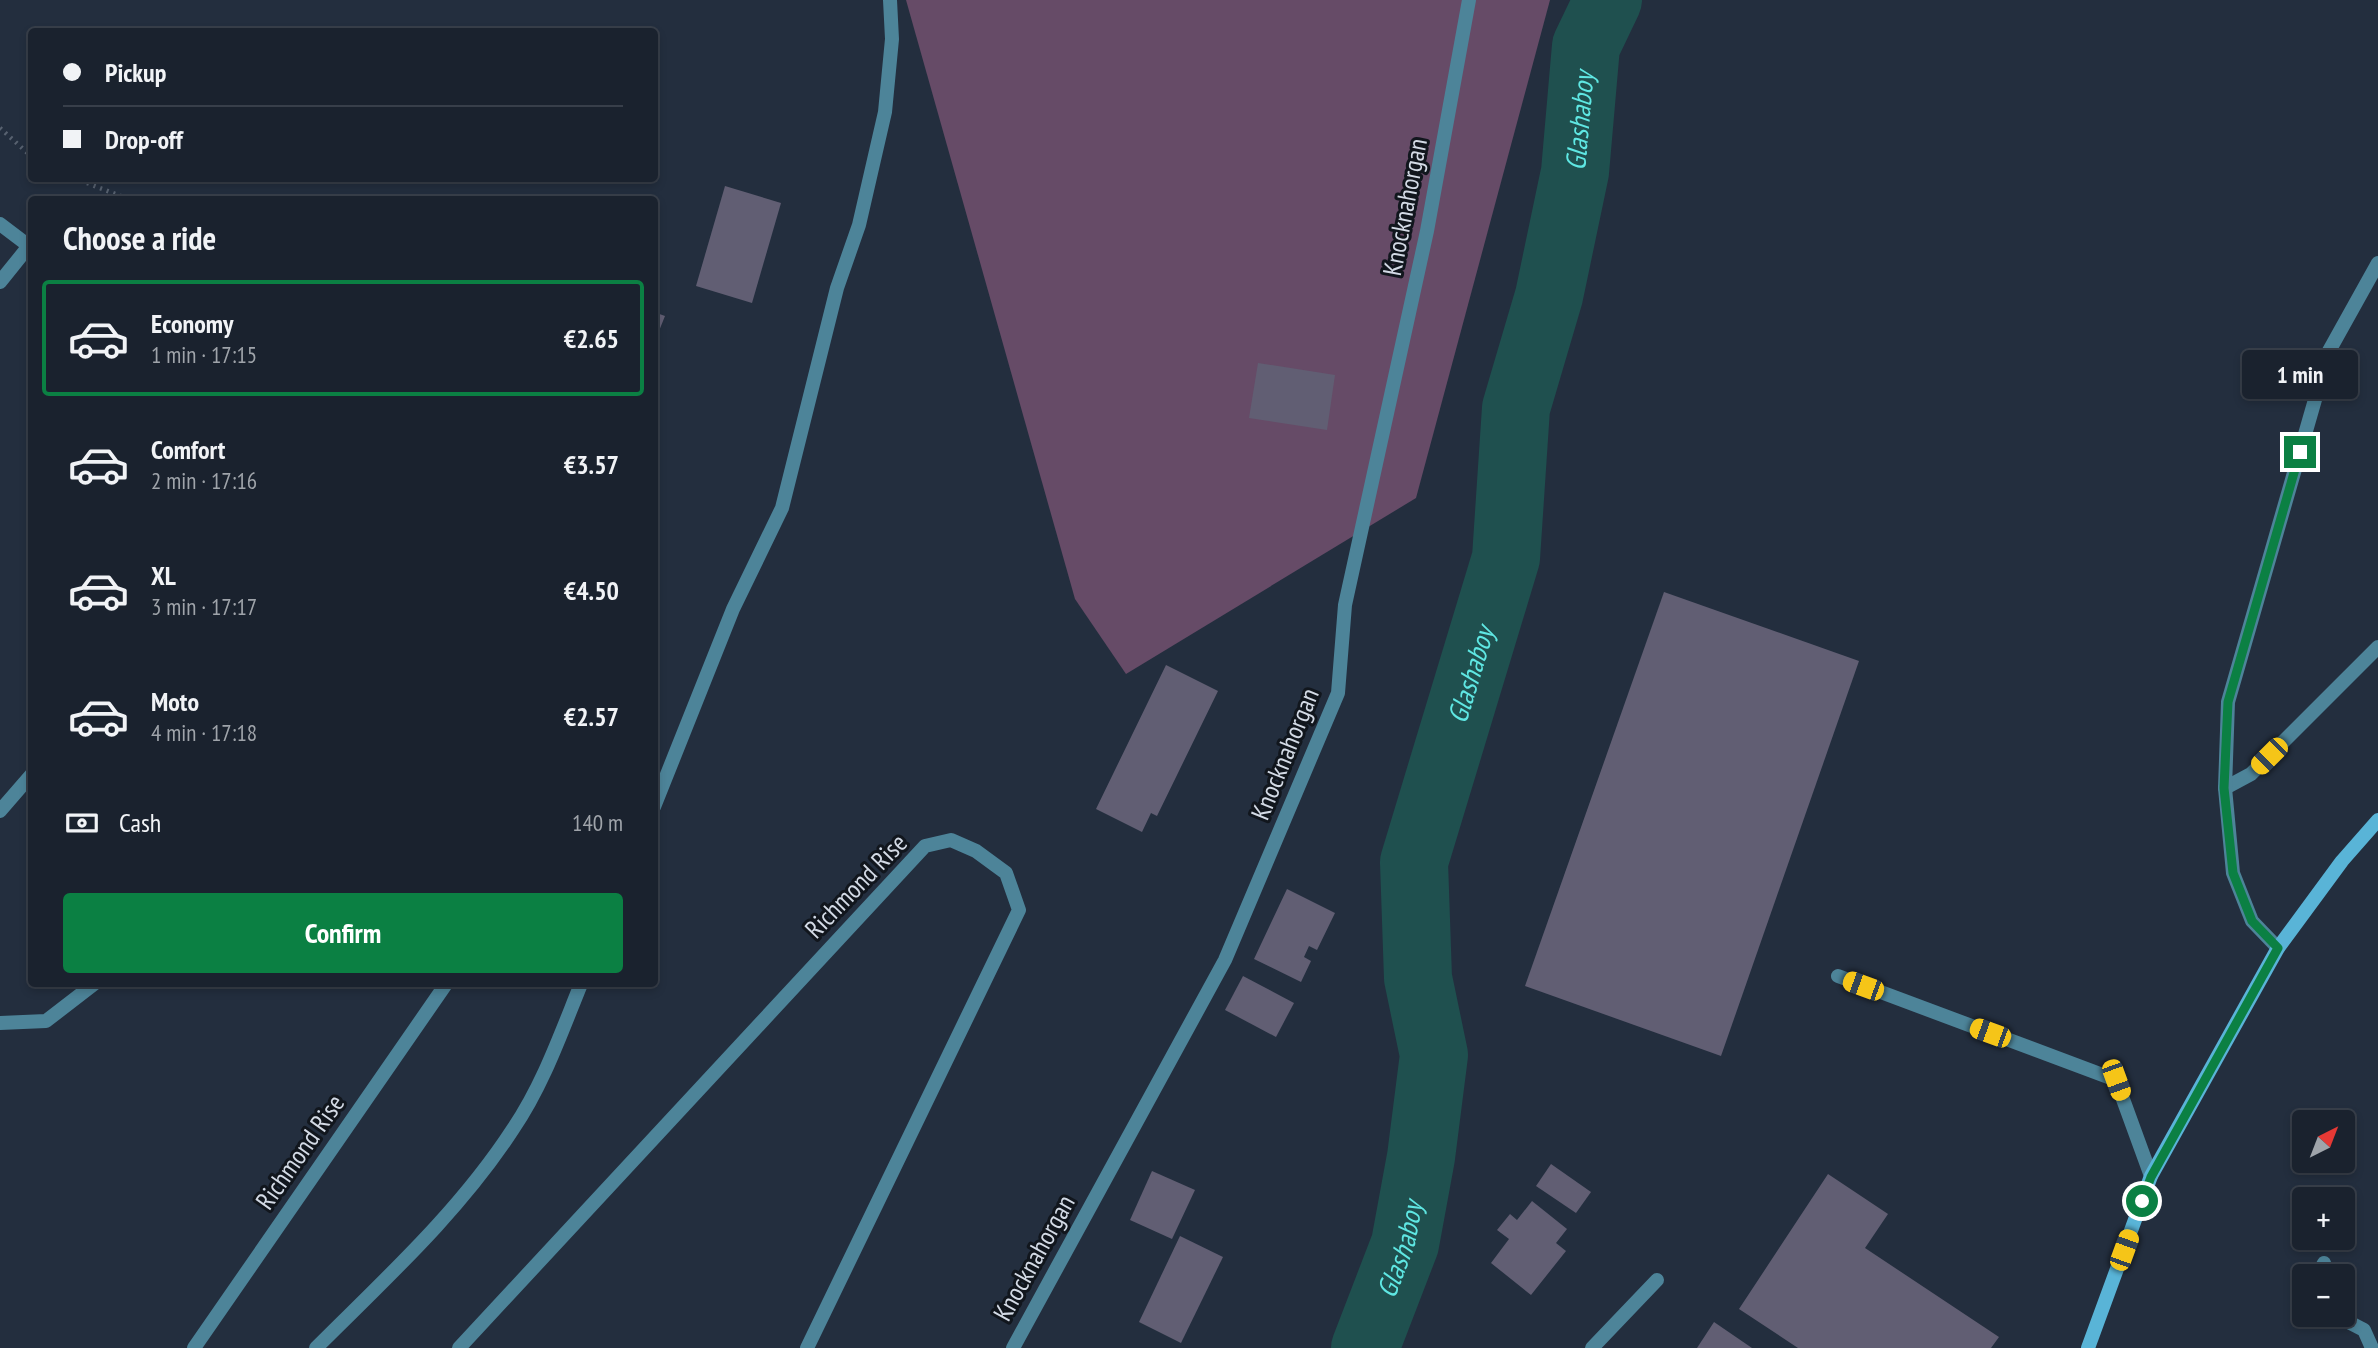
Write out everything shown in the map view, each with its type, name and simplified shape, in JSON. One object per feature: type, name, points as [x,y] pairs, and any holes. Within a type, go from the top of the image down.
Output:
[{"type":"main road","points":[[2088,1348],[2151,1177],[2278,948],[2342,860],[2378,820]]},
{"type":"street","points":[[658,797],[733,609],[782,508],[837,288],[859,225],[885,112],[892,39],[890,0]]},
{"type":"street","name":"Knocknahorgan","points":[[1013,1348],[1225,960],[1338,693],[1345,605],[1427,231],[1469,0]]},
{"type":"street","points":[[0,224],[28,245]]},
{"type":"street","points":[[0,282],[28,247]]},
{"type":"street","points":[[2278,948],[2252,921],[2233,873],[2224,788],[2228,702],[2329,351],[2378,263]]},
{"type":"street","points":[[2224,788],[2251,774],[2378,647]]},
{"type":"street","points":[[0,811],[28,779]]},
{"type":"street","name":"Richmond Rise","points":[[459,1348],[925,846],[951,840],[976,851],[1006,873],[1019,910],[807,1348]]},
{"type":"street","points":[[1838,976],[2116,1080],[2151,1177]]},
{"type":"street","points":[[0,1023],[46,1021],[90,987]]},
{"type":"street","name":"Richmond Rise","points":[[194,1348],[444,987]]},
{"type":"street","points":[[316,1348],[422,1243],[513,1130],[541,1081],[580,987]]},
{"type":"street","points":[[1592,1348],[1657,1280]]},
{"type":"street","points":[[2355,1325],[2364,1330],[2372,1348]]},
{"type":"path","points":[[0,128],[28,153]]},
{"type":"path","points":[[84,182],[121,196]]},
{"type":"shaded area","points":[[906,0],[1550,0],[1416,498],[1126,674],[1075,599]]},
{"type":"building","points":[[725,186],[781,203],[752,303],[696,286]]},
{"type":"building","points":[[658,313],[665,316],[658,334]]},
{"type":"building","points":[[1258,363],[1335,375],[1327,430],[1249,418]]},
{"type":"building","points":[[1664,592],[1859,661],[1721,1056],[1525,986]]},
{"type":"building","points":[[1166,665],[1218,691],[1157,816],[1151,813],[1142,832],[1096,809]]},
{"type":"building","points":[[1287,889],[1335,913],[1317,950],[1309,946],[1304,957],[1311,961],[1301,982],[1254,959]]},
{"type":"building","points":[[1243,976],[1294,1003],[1276,1037],[1225,1010]]},
{"type":"building","points":[[1551,1164],[1591,1192],[1576,1213],[1536,1186]]},
{"type":"building","points":[[1152,1171],[1195,1190],[1172,1239],[1130,1220]]},
{"type":"building","points":[[1828,1174],[1888,1214],[1865,1248],[1999,1337],[1991,1348],[1798,1348],[1739,1309]]},
{"type":"building","points":[[1532,1201],[1567,1229],[1556,1243],[1566,1251],[1531,1295],[1491,1263],[1509,1239],[1497,1230],[1510,1214],[1517,1220]]},
{"type":"building","points":[[1180,1236],[1223,1257],[1181,1343],[1139,1322]]},
{"type":"building","points":[[1714,1322],[1752,1348],[1697,1348]]},
{"type":"waterway","name":"Glashaboy","points":[[1365,1348],[1405,1244],[1421,1157],[1434,1055],[1418,978],[1414,862],[1506,558],[1516,408],[1549,296],[1575,172],[1586,46],[1608,0]]},
{"type":"route","points":[[2142,1201],[2151,1177],[2278,948],[2252,921],[2233,873],[2224,788],[2228,702],[2300,452]]}]
